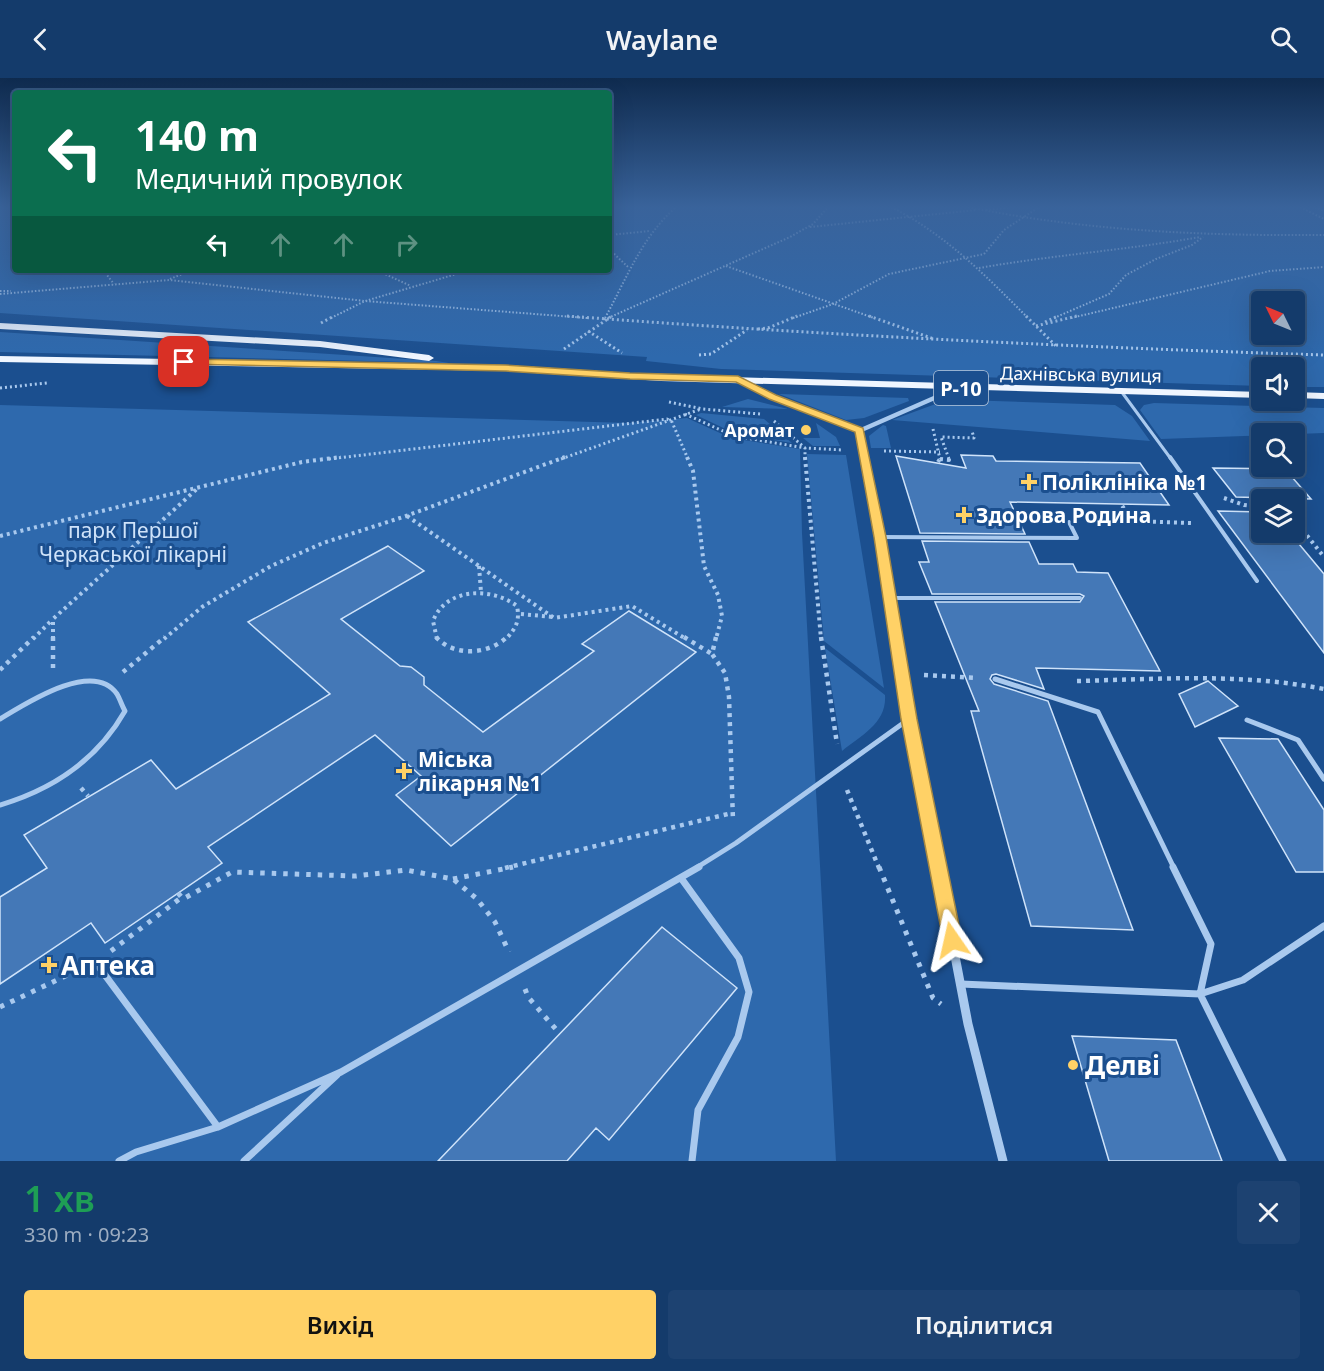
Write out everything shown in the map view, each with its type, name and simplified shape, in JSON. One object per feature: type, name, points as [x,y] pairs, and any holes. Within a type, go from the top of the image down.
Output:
[{"type":"main road","points":[[0,326],[320,344],[506,368]]},
{"type":"main road","name":"Дахнівська вулиця","points":[[0,358],[506,368],[640,377],[957,388],[1251,394]]},
{"type":"main road","points":[[1305,396],[1324,396]]},
{"type":"street","points":[[738,379],[773,397],[860,431],[957,388]]},
{"type":"street","points":[[860,431],[880,537],[909,719],[968,1024],[1003,1161]]},
{"type":"lane","points":[[1121,391],[1218,523],[1257,581]]},
{"type":"lane","points":[[880,537],[1077,538],[1069,522]]},
{"type":"lane","points":[[889,598],[1080,598]]},
{"type":"lane","points":[[995,679],[1098,712],[1211,944],[1200,994],[1283,1161]]},
{"type":"lane","points":[[0,718],[51,690],[91,681],[109,684],[117,692],[125,711],[114,734],[69,773],[38,792],[0,805]]},
{"type":"lane","points":[[119,1161],[136,1152],[219,1127],[341,1072],[681,878],[736,843],[909,719]]},
{"type":"lane","points":[[1247,720],[1298,740],[1324,779]]},
{"type":"lane","points":[[681,878],[739,958],[749,992],[738,1037],[698,1110],[692,1161]]},
{"type":"lane","points":[[961,984],[1200,994],[1243,980],[1324,926]]},
{"type":"lane","points":[[96,963],[219,1127]]},
{"type":"lane","points":[[244,1161],[341,1072]]},
{"type":"path","points":[[618,258],[628,267]]},
{"type":"path","points":[[604,320],[621,292],[628,267],[634,258]]},
{"type":"path","points":[[562,350],[604,320],[741,258]]},
{"type":"path","points":[[690,357],[711,354],[746,330],[768,328],[833,304],[889,274],[968,258],[1057,347]]},
{"type":"path","points":[[978,268],[1038,258]]},
{"type":"path","points":[[1036,326],[1109,294],[1126,275],[1160,258]]},
{"type":"path","points":[[725,265],[938,341]]},
{"type":"path","points":[[1036,326],[1270,271],[1324,267]]},
{"type":"path","points":[[105,273],[114,284]]},
{"type":"path","points":[[169,280],[185,273]]},
{"type":"path","points":[[383,273],[412,286]]},
{"type":"path","points":[[312,327],[365,301],[459,273]]},
{"type":"path","points":[[0,292],[169,280],[365,301],[746,330],[1057,347],[1324,355]]},
{"type":"path","points":[[588,331],[628,358]]},
{"type":"path","points":[[0,388],[48,382],[23,380]]},
{"type":"path","points":[[666,401],[704,409],[767,415],[805,448],[805,472],[823,654],[840,769],[875,864],[933,998],[968,1024]]},
{"type":"path","points":[[109,684],[202,608],[271,566],[323,543],[406,516],[667,419],[704,409]]},
{"type":"path","points":[[685,414],[734,436],[805,448],[842,450]]},
{"type":"path","points":[[0,536],[302,462],[615,423],[667,419],[672,422],[693,471],[704,566],[722,616],[712,654]]},
{"type":"path","points":[[933,429],[940,452],[939,460],[949,460],[941,437],[974,438],[972,431]]},
{"type":"path","points":[[892,451],[940,452]]},
{"type":"path","points":[[0,669],[199,488]]},
{"type":"path","points":[[1120,504],[1132,521]]},
{"type":"path","points":[[406,516],[554,618]]},
{"type":"path","points":[[1069,522],[1218,523]]},
{"type":"path","points":[[1305,533],[1324,557]]},
{"type":"path","points":[[479,566],[481,592]]},
{"type":"path","points":[[481,592],[506,596],[516,604],[521,614],[516,630],[498,645],[467,651],[440,642],[434,634],[432,624],[435,614],[454,598],[481,592]]},
{"type":"path","points":[[521,614],[554,618],[632,606],[712,654],[725,673],[729,697],[732,813],[736,843]]},
{"type":"path","points":[[51,690],[53,619]]},
{"type":"path","points":[[901,669],[927,676],[995,679]]},
{"type":"path","points":[[1076,681],[1257,679],[1292,681],[1324,689]]},
{"type":"path","points":[[178,893],[183,899],[232,872],[356,876],[406,870],[453,879],[546,860],[732,813]]},
{"type":"path","points":[[453,879],[477,899],[495,922],[528,997],[560,1034]]},
{"type":"green space","points":[[0,258],[12,258],[12,273],[612,273],[612,258],[1324,258],[1324,387],[1305,387],[1305,357],[1251,357],[1251,386],[721,369],[646,361],[647,357],[0,313]]},
{"type":"green space","points":[[0,332],[436,361],[449,363],[0,352]]},
{"type":"green space","points":[[779,394],[908,398],[909,401],[864,418],[846,420]]},
{"type":"green space","points":[[748,399],[788,409],[722,407]]},
{"type":"green space","points":[[962,400],[1115,405],[1132,416],[1150,441],[892,420],[941,402]]},
{"type":"green space","points":[[1154,403],[1251,406],[1251,411],[1305,411],[1305,407],[1324,408],[1324,433],[1305,434],[1305,423],[1251,423],[1251,436],[1161,439],[1140,410],[1144,405]]},
{"type":"green space","name":"Міська лікарня №1","points":[[0,405],[629,423],[687,418],[731,438],[800,449],[802,533],[836,1161],[0,1161]]},
{"type":"green space","points":[[701,413],[764,419],[792,443],[736,434],[696,415]]},
{"type":"green space","points":[[816,423],[836,437],[840,446],[813,446],[803,438],[820,438]]},
{"type":"green space","points":[[883,425],[886,426],[891,448],[871,448],[869,436]]},
{"type":"green space","points":[[807,454],[846,455],[884,688],[824,641]]},
{"type":"green space","points":[[825,648],[885,695],[885,705],[878,721],[842,751]]},
{"type":"building","name":"Поліклініка №1","points":[[961,455],[993,456],[996,461],[1140,463],[1169,505],[1010,502],[1025,534],[920,533],[896,456],[966,468]]},
{"type":"building","points":[[1213,468],[1251,469],[1251,477],[1292,477],[1302,489],[1251,489],[1251,497],[1236,497]]},
{"type":"building","points":[[1218,511],[1251,512],[1251,543],[1298,543],[1324,574],[1324,653]]},
{"type":"building","points":[[922,541],[1029,542],[1039,564],[1073,564],[1077,572],[1108,573],[1160,671],[1036,668],[1044,689],[996,674],[990,679],[994,684],[1048,701],[1133,930],[1031,926],[971,711],[979,711],[935,602],[1080,602],[1084,596],[1080,594],[932,594],[919,562],[929,562]]},
{"type":"building","name":"Міська лікарня №1","points":[[388,546],[424,571],[341,619],[400,666],[411,667],[424,677],[424,685],[483,732],[594,651],[582,644],[629,611],[696,652],[451,846],[396,795],[421,776],[375,735],[208,847],[222,863],[105,943],[91,923],[0,984],[0,897],[47,868],[24,835],[151,760],[176,789],[330,694],[248,622]]},
{"type":"building","points":[[1208,681],[1238,706],[1195,727],[1179,694]]},
{"type":"building","points":[[1219,738],[1278,739],[1324,810],[1324,872],[1296,872]]},
{"type":"building","points":[[662,927],[737,988],[609,1140],[596,1128],[567,1161],[438,1161]]},
{"type":"building","points":[[1072,1036],[1176,1040],[1222,1161],[1109,1161]]},
{"type":"place","name":"Аромат","points":[[806,430]]},
{"type":"place","name":"Поліклініка №1","points":[[1029,482]]},
{"type":"place","name":"Здорова Родина","points":[[964,515]]},
{"type":"place","name":"Міська лікарня №1","points":[[404,771]]},
{"type":"place","name":"Аптека","points":[[49,965]]},
{"type":"place","name":"Делві","points":[[1073,1065]]},
{"type":"route","points":[[184,362],[506,368],[669,378],[738,379],[773,397],[860,431],[880,537],[909,719],[952,940]]},
{"type":"park label","name":"парк Першої Черкаської лікарні","points":[[133,542]]}]
